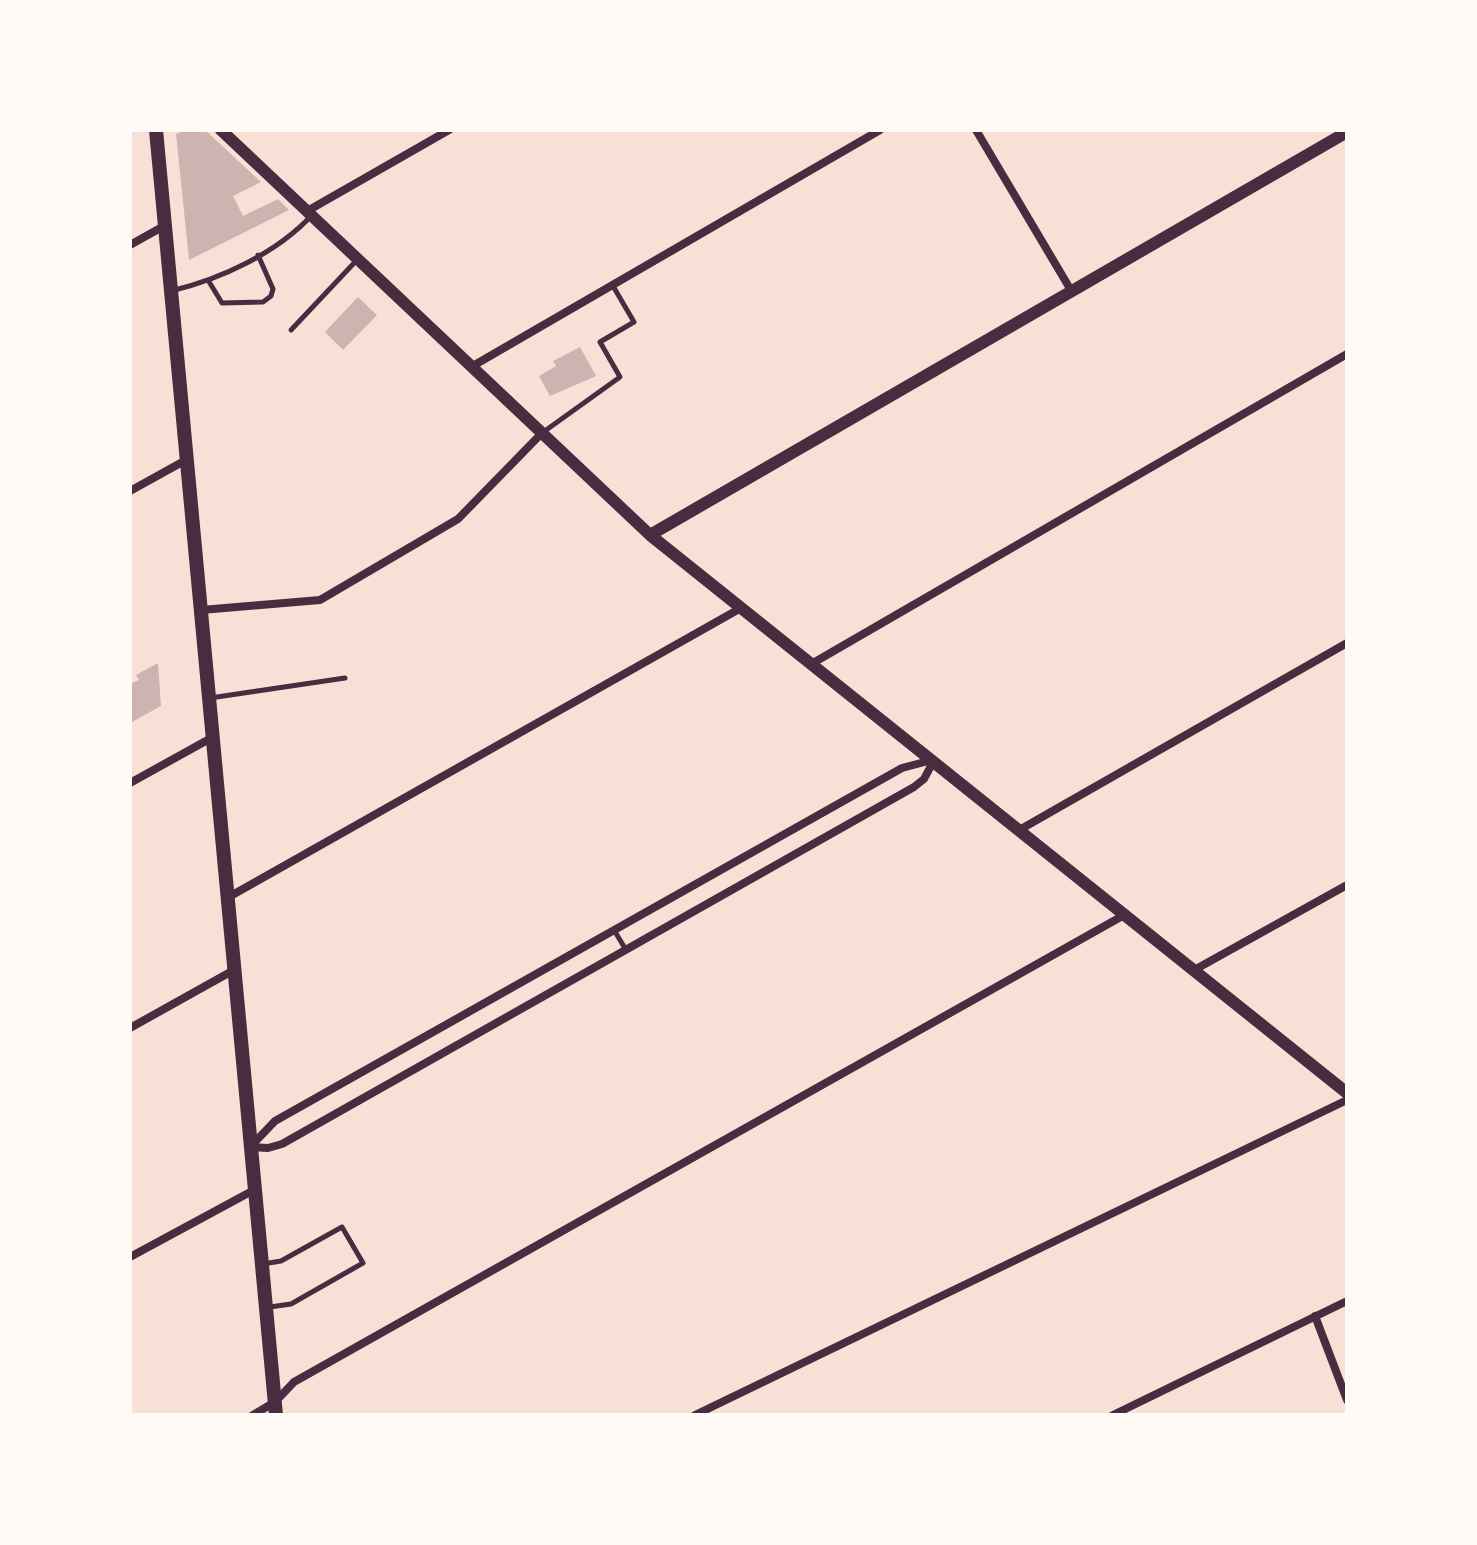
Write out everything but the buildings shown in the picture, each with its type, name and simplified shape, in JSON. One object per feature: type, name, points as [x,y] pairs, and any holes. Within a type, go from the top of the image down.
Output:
[{"type":"main road","points":[[156,130],[275,1408]]},
{"type":"street","points":[[221,130],[650,535],[1196,969],[1347,1093]]},
{"type":"street","points":[[311,212],[449,130]]},
{"type":"street","points":[[471,367],[880,130]]},
{"type":"street","points":[[976,130],[1072,292]]},
{"type":"street","points":[[650,535],[1347,132]]},
{"type":"street","points":[[130,245],[164,226]]},
{"type":"street","points":[[813,663],[1347,354]]},
{"type":"street","points":[[201,610],[320,600],[458,519],[541,434]]},
{"type":"street","points":[[130,491],[186,460]]},
{"type":"street","points":[[227,898],[741,608]]},
{"type":"street","points":[[1021,829],[1347,643]]},
{"type":"street","points":[[130,783],[213,737]]},
{"type":"street","points":[[250,1147],[275,1121],[902,768],[934,760]]},
{"type":"street","points":[[250,1147],[268,1148],[282,1144],[626,950],[914,787],[924,779],[934,760]]},
{"type":"street","points":[[1196,969],[1347,885]]},
{"type":"street","points":[[253,1415],[275,1408],[294,1382],[1126,914]]},
{"type":"street","points":[[130,1028],[234,970]]},
{"type":"street","points":[[695,1415],[1347,1100]]},
{"type":"street","points":[[130,1257],[254,1190]]},
{"type":"street","points":[[1114,1415],[1347,1301]]},
{"type":"street","points":[[1315,1316],[1347,1400]]},
{"type":"lane","points":[[170,291],[208,280],[258,255],[293,235],[311,212]]},
{"type":"lane","points":[[208,280],[222,303],[263,302],[271,296],[273,289],[258,255]]},
{"type":"lane","points":[[291,330],[358,258]]},
{"type":"lane","points":[[541,434],[620,377],[600,342],[634,322],[613,286]]},
{"type":"lane","points":[[209,698],[345,678]]},
{"type":"lane","points":[[614,930],[626,950]]},
{"type":"lane","points":[[262,1264],[281,1261],[342,1227],[363,1263],[291,1304],[267,1308]]}]
